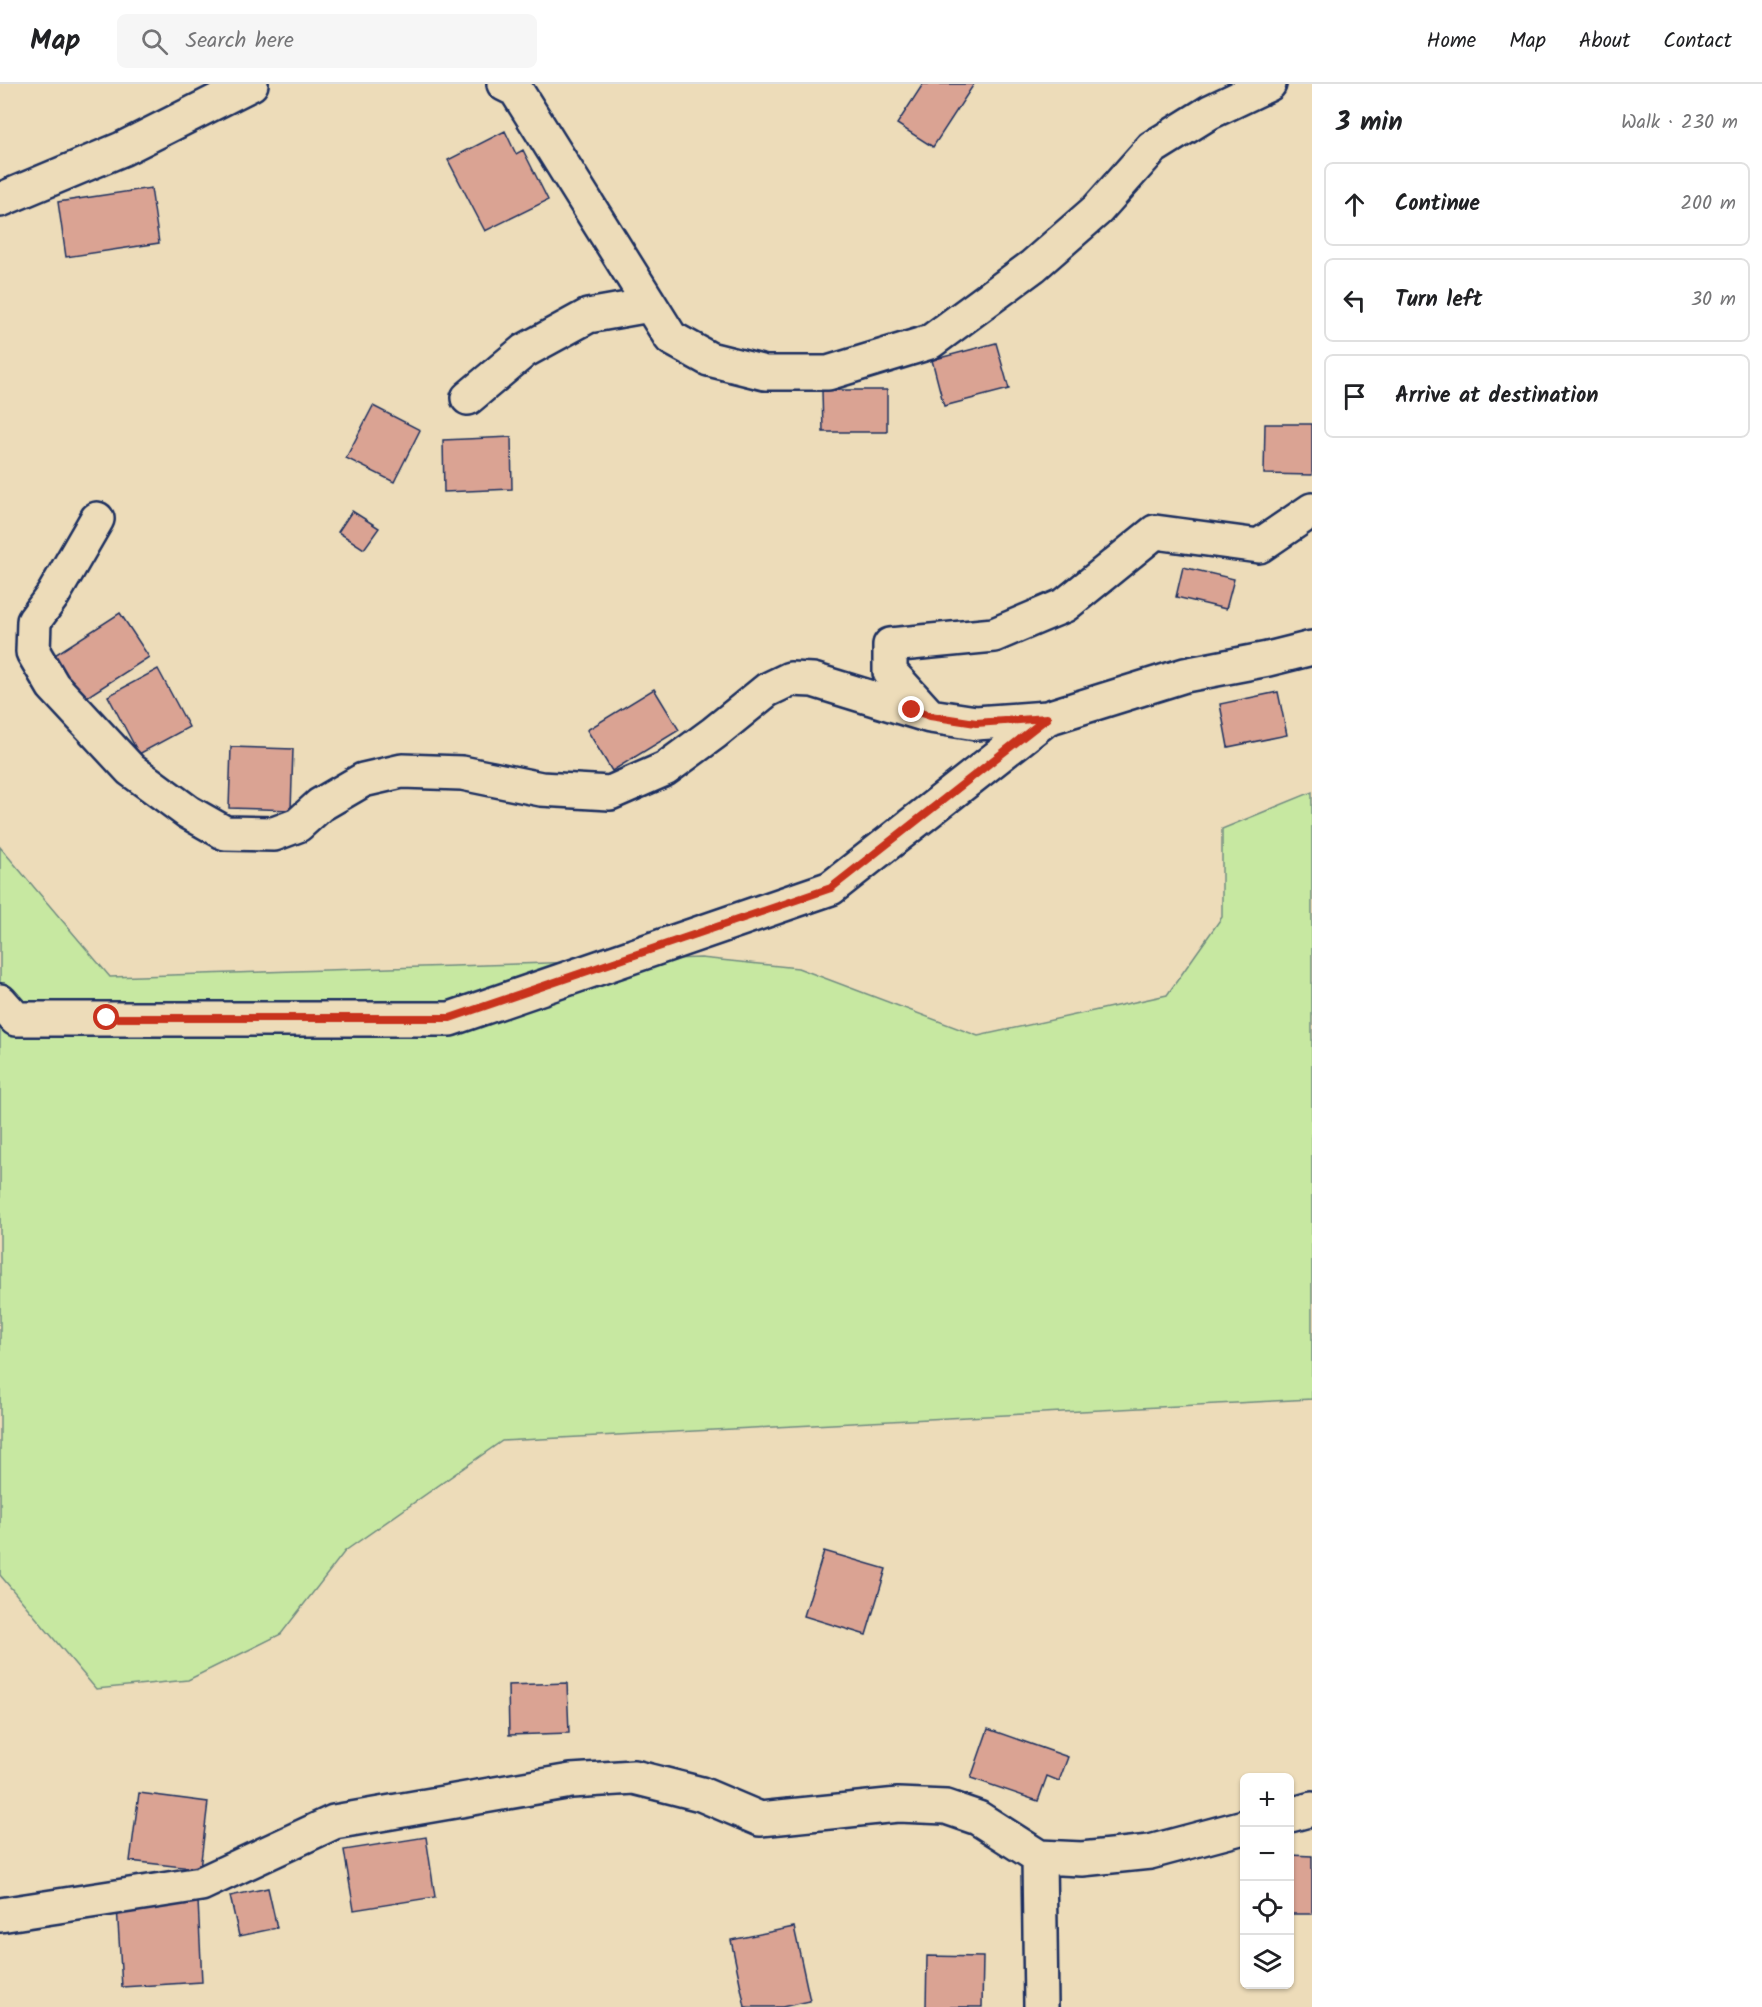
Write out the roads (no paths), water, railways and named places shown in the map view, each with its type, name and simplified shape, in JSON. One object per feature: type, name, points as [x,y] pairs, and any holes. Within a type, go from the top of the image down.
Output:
[{"type":"street","points":[[0,200],[122,149],[251,84]]},
{"type":"street","points":[[504,84],[516,90],[671,338],[709,359],[765,372],[828,372],[930,342],[1041,260],[1097,210],[1152,148],[1210,112],[1269,84]]},
{"type":"street","points":[[468,398],[524,351],[588,316],[650,305]]},
{"type":"street","points":[[930,716],[890,672],[890,645],[994,635],[1065,605],[1155,532],[1259,546],[1312,510]]},
{"type":"street","points":[[97,519],[53,596],[34,621],[33,652],[53,686],[131,770],[188,812],[225,833],[274,834],[298,825],[320,805],[363,780],[402,771],[462,773],[541,789],[610,793],[665,769],[714,733],[766,690],[790,679],[813,680],[930,716],[976,723],[1047,718],[1185,675],[1312,648]]},
{"type":"street","points":[[0,1001],[16,1018],[450,1018],[831,888],[1047,718]]},
{"type":"street","points":[[0,1915],[201,1884],[334,1822],[571,1781],[634,1777],[701,1794],[760,1819],[898,1805],[946,1807],[978,1818],[1039,1857],[1082,1860],[1150,1852],[1240,1828]]},
{"type":"street","points":[[1294,1814],[1312,1809]]},
{"type":"street","points":[[1039,1857],[1041,2007]]}]
